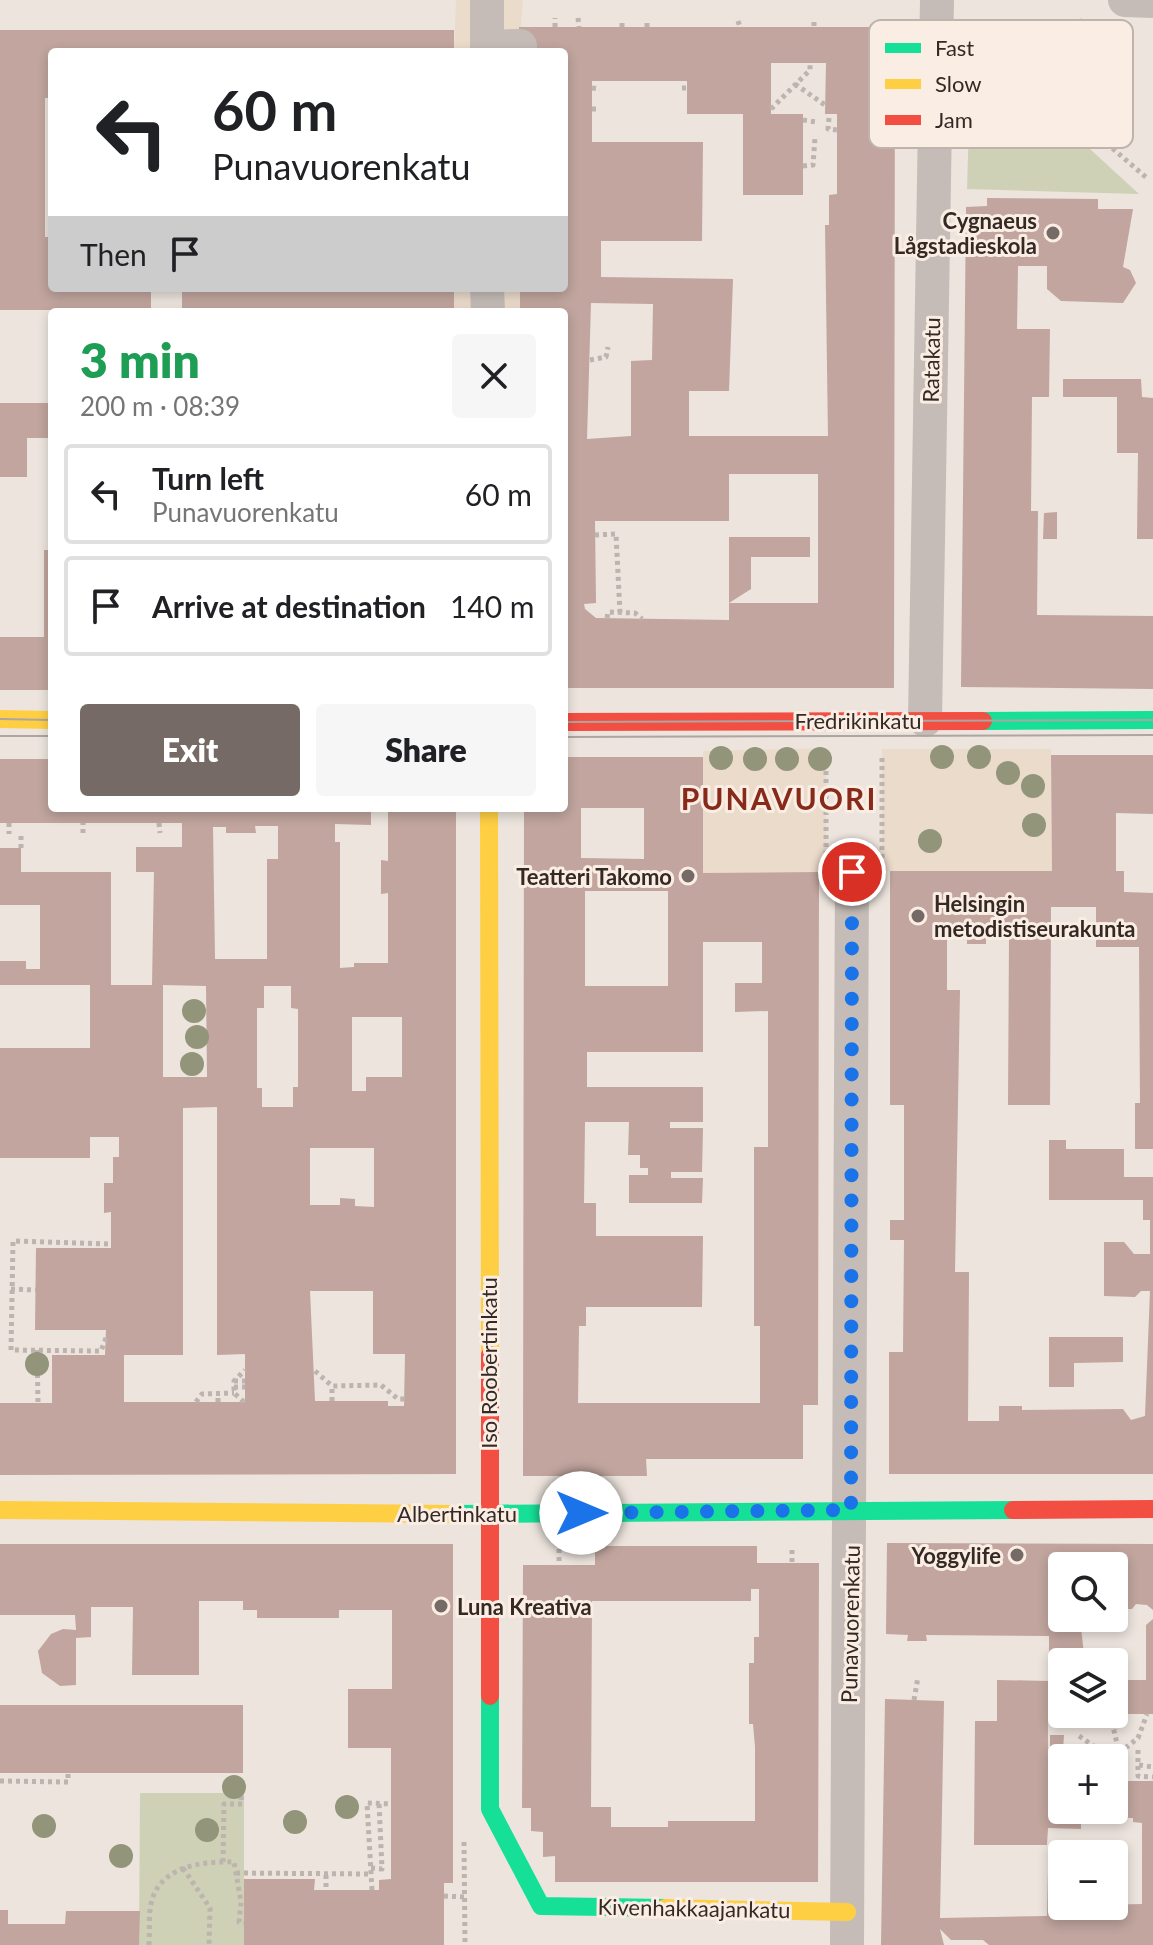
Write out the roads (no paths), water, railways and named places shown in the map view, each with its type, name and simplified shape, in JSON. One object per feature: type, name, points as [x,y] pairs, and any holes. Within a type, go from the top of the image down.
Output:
[{"type":"street","name":"Ratakatu","points":[[937,0],[937,20]]},
{"type":"street","points":[[1125,0],[1153,1]]},
{"type":"street","points":[[487,4],[498,48]]},
{"type":"street","name":"Ratakatu","points":[[925,720],[935,148]]},
{"type":"street","points":[[0,719],[48,720]]},
{"type":"street","name":"Fredrikinkatu","points":[[568,722],[1153,720]]},
{"type":"street","name":"Iso Roobertinkatu","points":[[489,812],[490,1809],[541,1906]]},
{"type":"street","name":"Punavuorenkatu","points":[[847,1928],[853,867]]},
{"type":"street","name":"Albertinkatu","points":[[0,1510],[489,1513],[1153,1509]]},
{"type":"street","name":"Kivenhakkaajankatu","points":[[541,1906],[847,1928]]},
{"type":"tram line","points":[[0,719],[48,720]]},
{"type":"tram line","points":[[568,722],[1153,720]]},
{"type":"tram line","points":[[568,737],[1153,735]]},
{"type":"tram line","points":[[0,736],[48,736]]},
{"type":"place","name":"Cygnaeus Lågstadieskola","points":[[1053,233]]},
{"type":"place","name":"Teatteri Takomo","points":[[688,876]]},
{"type":"place","name":"Helsingin metodistiseurakunta","points":[[918,916]]},
{"type":"place","name":"Yoggylife","points":[[1017,1555]]},
{"type":"place","name":"Luna Kreativa","points":[[441,1606]]},
{"type":"district","name":"PUNAVUORI","points":[[779,798]]}]
